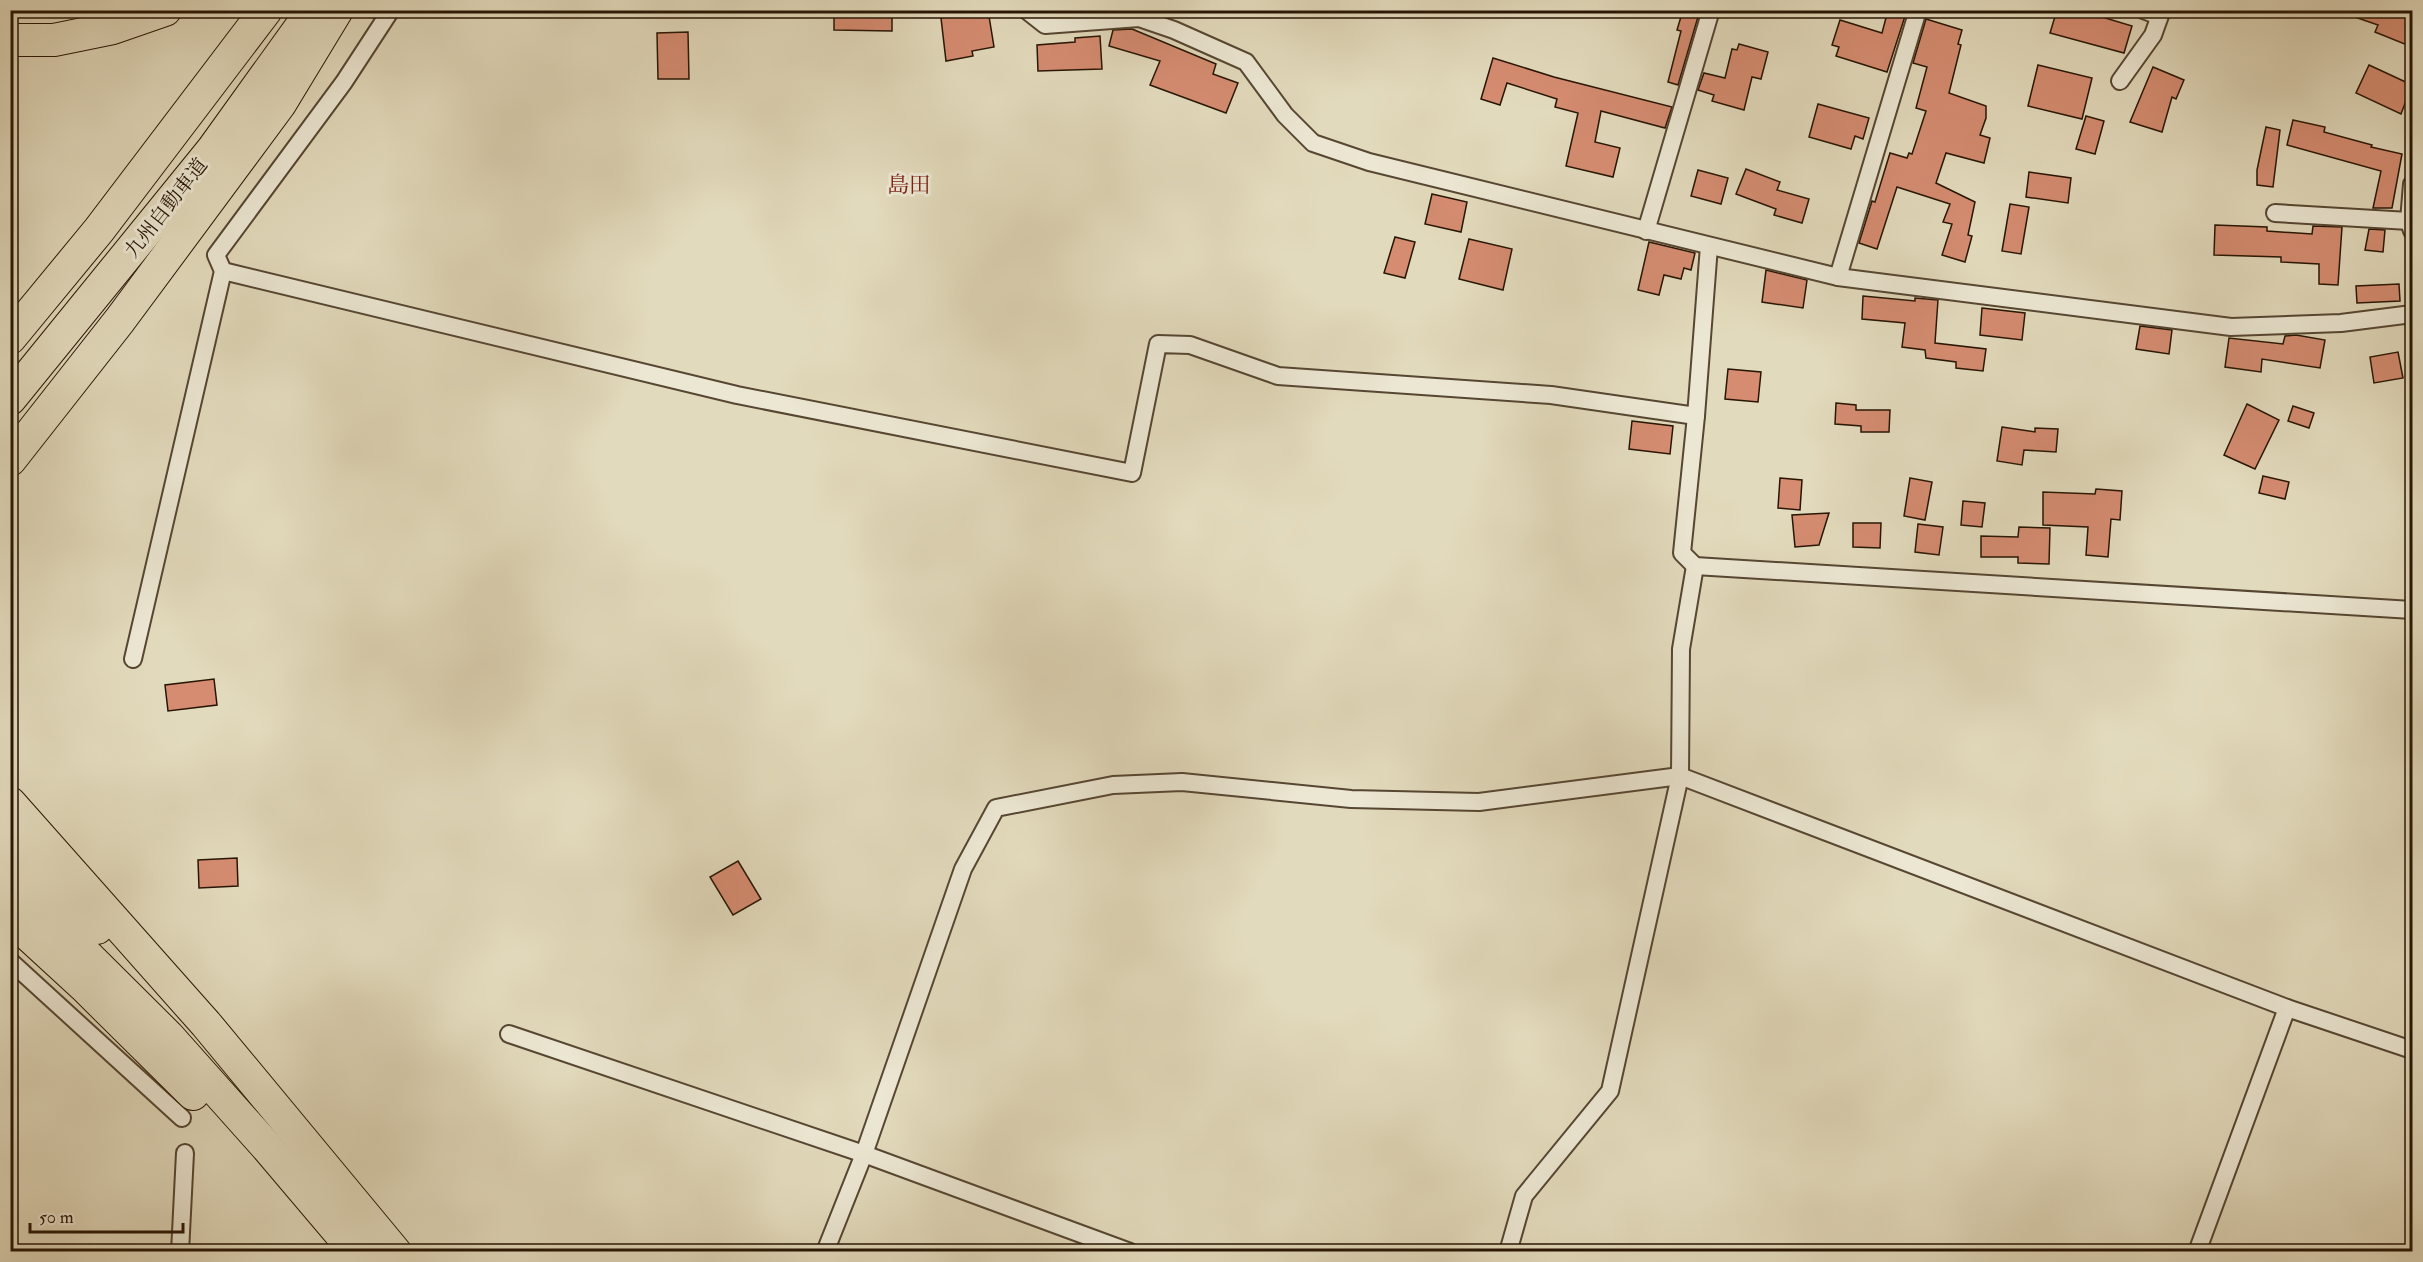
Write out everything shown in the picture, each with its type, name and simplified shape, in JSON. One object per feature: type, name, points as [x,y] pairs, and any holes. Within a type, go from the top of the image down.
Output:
[{"type":"highway","points":[[10,40],[54,40],[113,28],[165,10]]},
{"type":"highway","name":"九州自動車道","points":[[10,338],[99,230],[266,10]]},
{"type":"highway","name":"九州自動車道","points":[[10,399],[213,149],[313,10]]},
{"type":"highway","points":[[10,460],[120,320],[280,104],[337,10]]},
{"type":"highway","points":[[10,803],[206,1024],[395,1251]]},
{"type":"highway","points":[[10,845],[98,928],[304,1142]]},
{"type":"highway","points":[[10,879],[168,1036],[267,1147],[355,1251]]},
{"type":"highway","points":[[10,918],[93,994],[355,1251]]},
{"type":"street","points":[[133,659],[223,271],[216,255],[344,82],[391,10]]},
{"type":"street","points":[[1026,10],[1045,25],[1139,18],[1146,15],[1246,62],[1285,115],[1313,143],[1369,162],[1838,277],[2231,327],[2341,323],[2412,314]]},
{"type":"street","points":[[1646,231],[1711,10]]},
{"type":"street","points":[[1838,277],[1918,10]]},
{"type":"street","points":[[2120,81],[2153,34],[2161,13],[2143,10]]},
{"type":"street","points":[[2275,213],[2411,227],[2412,184]]},
{"type":"street","points":[[1709,246],[1696,416],[1682,554],[1695,566],[2412,610]]},
{"type":"street","points":[[223,271],[737,395],[1132,473],[1158,344],[1190,345],[1278,376],[1551,395],[1696,416]]},
{"type":"street","points":[[1508,1251],[1524,1196],[1610,1091],[1680,776],[1681,649],[1695,566]]},
{"type":"street","points":[[825,1251],[864,1154],[963,869],[996,808],[1113,784],[1182,782],[1351,799],[1479,802],[1680,776],[2287,1008],[2412,1044]]},
{"type":"street","points":[[10,961],[182,1118]]},
{"type":"street","points":[[2197,1251],[2287,1008]]},
{"type":"street","points":[[509,1034],[864,1154],[1130,1251]]},
{"type":"street","points":[[180,1251],[185,1153]]},
{"type":"building","points":[[834,10],[892,10],[892,31],[834,30]]},
{"type":"building","points":[[988,10],[994,47],[972,51],[973,56],[946,61],[941,18]]},
{"type":"building","points":[[1683,10],[1700,10],[1678,85],[1668,82],[1681,31],[1677,30]]},
{"type":"building","points":[[1888,10],[1907,10],[1887,72],[1836,56],[1839,47],[1832,45],[1840,20],[1882,33]]},
{"type":"building","points":[[2057,10],[2079,10],[2132,26],[2124,53],[2050,33]]},
{"type":"building","points":[[2344,10],[2397,10],[2412,17],[2412,47],[2375,32],[2378,25],[2343,13]]},
{"type":"building","points":[[1926,19],[1962,30],[1958,44],[1961,45],[1949,93],[1986,106],[1986,118],[1980,135],[1990,138],[1984,163],[1946,153],[1936,183],[1975,202],[1968,235],[1972,236],[1965,262],[1942,255],[1952,224],[1943,222],[1950,204],[1897,187],[1877,249],[1859,243],[1890,153],[1907,158],[1909,153],[1912,154],[1926,111],[1916,108],[1927,67],[1913,63]]},
{"type":"building","points":[[1132,29],[1216,64],[1213,74],[1238,83],[1226,113],[1150,85],[1160,61],[1109,46],[1113,30]]},
{"type":"building","points":[[688,32],[689,79],[658,79],[657,33]]},
{"type":"building","points":[[1100,36],[1102,69],[1038,71],[1037,45],[1075,42],[1075,38]]},
{"type":"building","points":[[1739,44],[1768,52],[1761,79],[1752,77],[1744,110],[1712,101],[1714,95],[1698,90],[1704,73],[1725,78],[1732,49],[1737,50]]},
{"type":"building","points":[[1493,58],[1554,77],[1672,107],[1665,128],[1601,111],[1595,142],[1620,148],[1613,177],[1566,166],[1578,113],[1555,107],[1557,99],[1507,83],[1500,105],[1481,99]]},
{"type":"building","points":[[2038,65],[2092,78],[2082,119],[2028,106]]},
{"type":"building","points":[[2369,65],[2412,85],[2401,114],[2356,93]]},
{"type":"building","points":[[2153,67],[2184,80],[2176,99],[2172,97],[2162,132],[2130,122]]},
{"type":"building","points":[[1818,104],[1869,118],[1863,139],[1855,136],[1851,149],[1809,137]]},
{"type":"building","points":[[2086,116],[2104,121],[2095,154],[2076,149]]},
{"type":"building","points":[[2293,120],[2325,127],[2324,132],[2402,154],[2392,208],[2373,208],[2381,171],[2287,145]]},
{"type":"building","points":[[2266,127],[2280,130],[2273,187],[2257,185],[2257,170]]},
{"type":"building","points":[[1746,169],[1780,182],[1777,190],[1809,199],[1802,223],[1774,215],[1776,209],[1736,194]]},
{"type":"building","points":[[1698,170],[1728,178],[1721,204],[1691,196]]},
{"type":"building","points":[[2029,172],[2071,178],[2068,203],[2026,197]]},
{"type":"building","points":[[1432,194],[1467,202],[1461,232],[1425,224]]},
{"type":"building","points":[[2010,204],[2029,207],[2021,254],[2002,251]]},
{"type":"building","points":[[2215,225],[2267,227],[2267,231],[2312,234],[2313,226],[2342,227],[2338,285],[2319,284],[2319,264],[2281,262],[2281,257],[2214,255]]},
{"type":"building","points":[[2369,229],[2385,230],[2383,252],[2365,250]]},
{"type":"building","points":[[1395,237],[1415,242],[1405,278],[1384,273]]},
{"type":"building","points":[[1469,239],[1512,249],[1503,290],[1459,279]]},
{"type":"building","points":[[1649,242],[1695,253],[1691,270],[1684,268],[1681,279],[1664,275],[1659,295],[1638,290]]},
{"type":"building","points":[[1766,270],[1807,280],[1803,308],[1762,302]]},
{"type":"building","points":[[2399,284],[2400,301],[2357,303],[2356,286]]},
{"type":"building","points":[[1863,296],[1915,301],[1915,298],[1938,300],[1935,343],[1986,349],[1983,371],[1956,368],[1956,362],[1926,358],[1925,350],[1902,347],[1905,323],[1862,319]]},
{"type":"building","points":[[1982,308],[2025,313],[2022,340],[1980,335]]},
{"type":"building","points":[[2140,326],[2172,330],[2169,354],[2136,349]]},
{"type":"building","points":[[2296,335],[2325,340],[2320,368],[2262,359],[2261,372],[2225,367],[2229,338],[2283,344],[2285,336]]},
{"type":"building","points":[[2398,352],[2403,378],[2374,383],[2370,357]]},
{"type":"building","points":[[1728,369],[1761,372],[1758,402],[1725,399]]},
{"type":"building","points":[[1836,403],[1856,405],[1856,410],[1890,410],[1889,432],[1861,432],[1861,426],[1835,424]]},
{"type":"building","points":[[2247,404],[2279,420],[2255,469],[2224,455]]},
{"type":"building","points":[[2293,406],[2314,413],[2309,428],[2288,421]]},
{"type":"building","points":[[1632,421],[1673,426],[1670,454],[1629,449]]},
{"type":"building","points":[[2002,427],[2035,432],[2035,428],[2058,429],[2056,452],[2024,450],[2022,465],[1997,461]]},
{"type":"building","points":[[2263,476],[2289,482],[2285,499],[2259,493]]},
{"type":"building","points":[[1780,478],[1802,480],[1800,510],[1778,508]]},
{"type":"building","points":[[1910,478],[1932,482],[1925,520],[1904,516]]},
{"type":"building","points":[[2096,489],[2122,491],[2120,520],[2111,519],[2108,557],[2086,555],[2088,527],[2043,525],[2043,492],[2095,494]]},
{"type":"building","points":[[1963,501],[1985,503],[1982,527],[1961,525]]},
{"type":"building","points":[[1829,513],[1819,545],[1795,547],[1792,515]]},
{"type":"building","points":[[1853,523],[1881,523],[1880,548],[1853,547]]},
{"type":"building","points":[[1918,524],[1943,527],[1939,555],[1915,552]]},
{"type":"building","points":[[2019,527],[2050,528],[2049,564],[2018,563],[2018,557],[1981,557],[1981,536],[2018,537]]},
{"type":"building","points":[[214,679],[217,705],[168,711],[165,685]]},
{"type":"building","points":[[237,858],[238,886],[199,888],[198,860]]},
{"type":"building","points":[[738,861],[761,899],[733,915],[710,877]]},
{"type":"district","name":"島田","points":[[909,185]]}]
